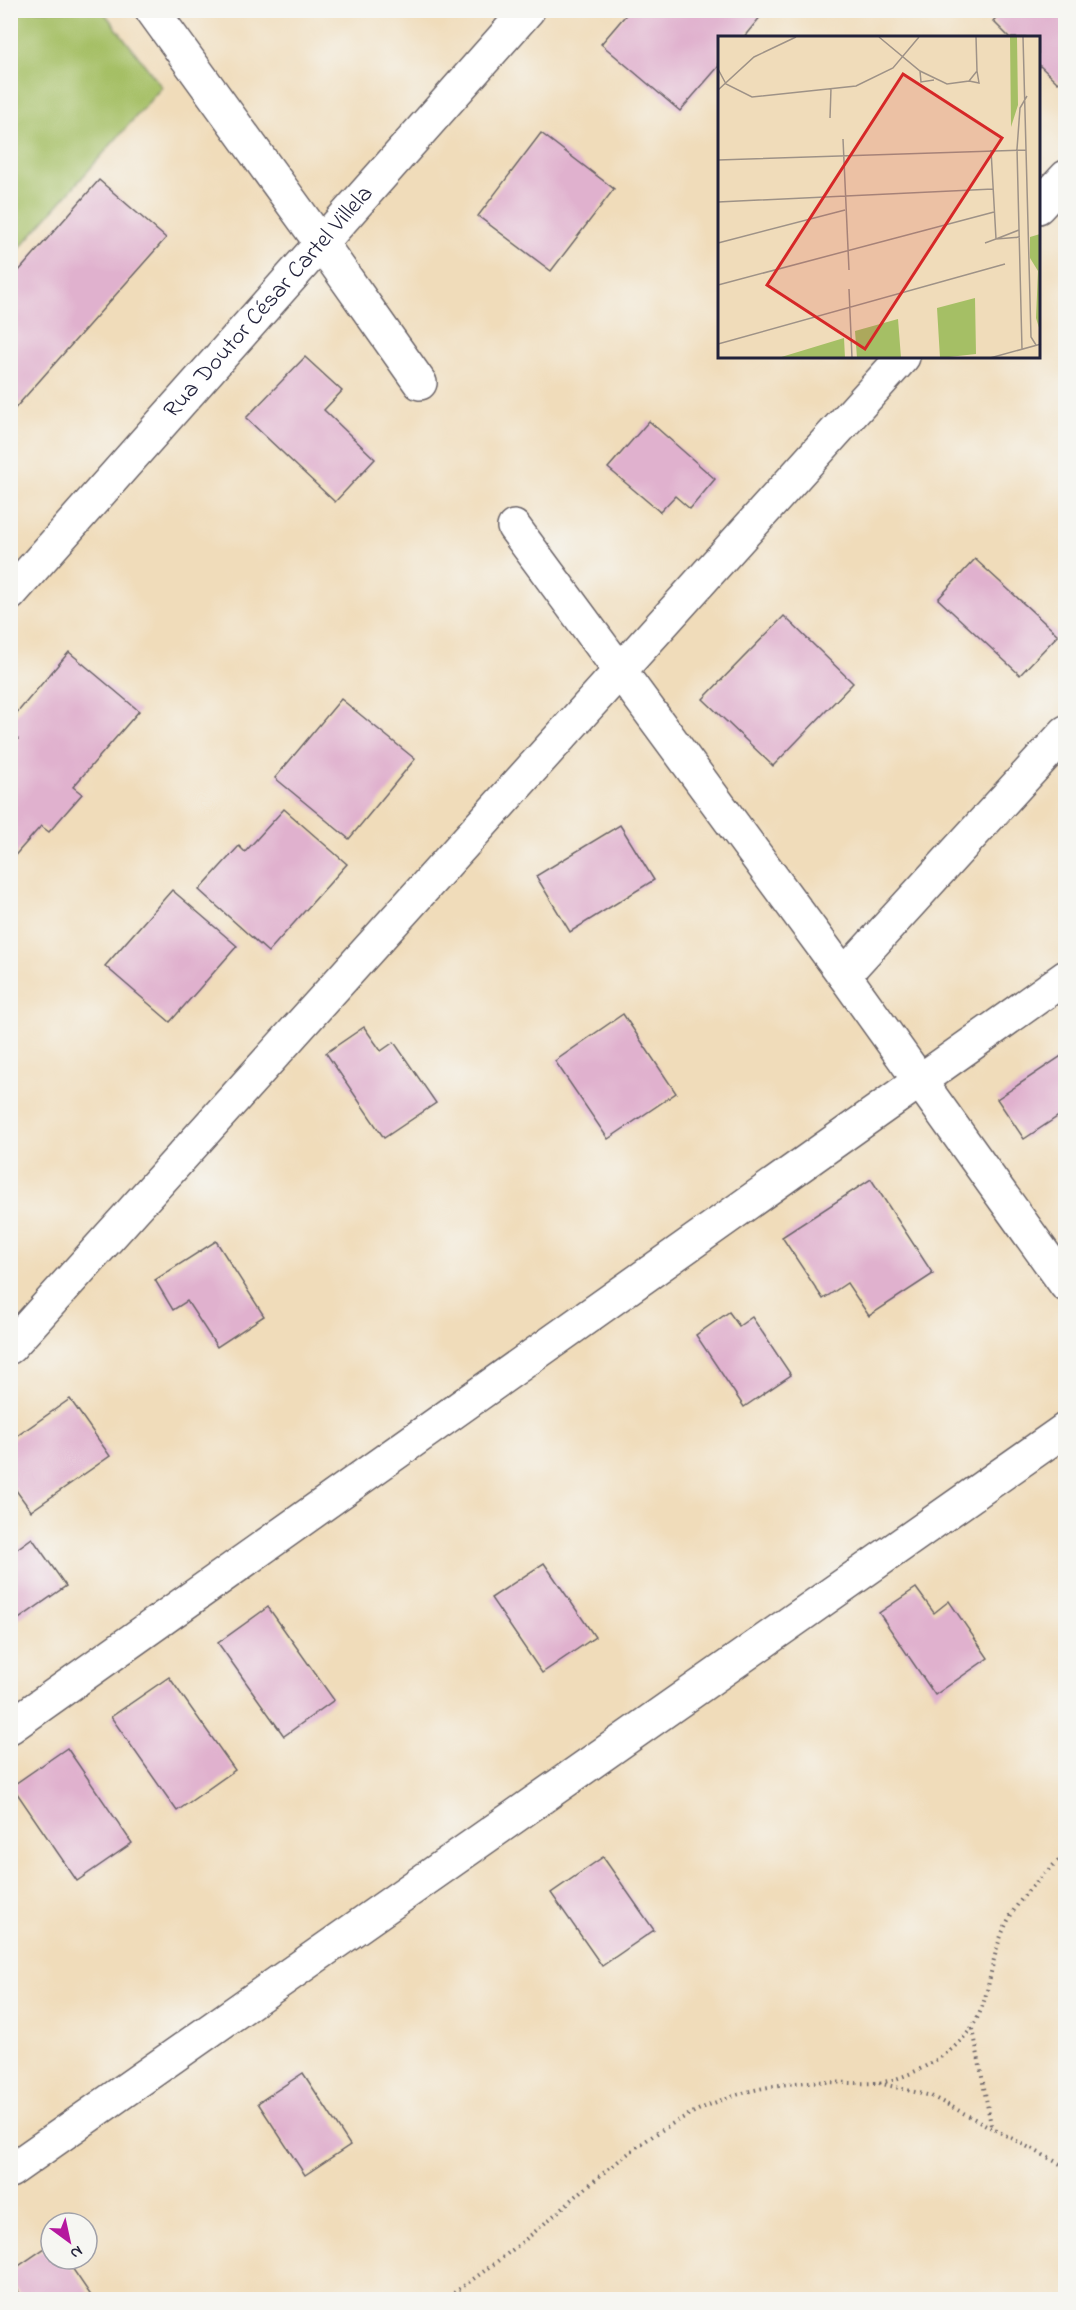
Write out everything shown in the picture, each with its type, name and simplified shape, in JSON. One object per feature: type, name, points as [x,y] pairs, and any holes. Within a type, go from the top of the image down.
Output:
[{"type":"street","points":[[152,10],[420,383]]},
{"type":"street","name":"Rua Doutor César Cartel Villela","points":[[10,594],[528,10]]},
{"type":"street","points":[[1040,205],[1065,177]]},
{"type":"street","points":[[10,1347],[902,358]]},
{"type":"street","points":[[514,527],[619,673],[844,975],[1065,1286]]},
{"type":"street","points":[[844,975],[1065,732]]},
{"type":"street","points":[[10,1727],[1065,977]]},
{"type":"street","points":[[13,2164],[1065,1429]]},
{"type":"path","points":[[878,2083],[912,2072],[945,2054],[973,2028],[988,1996],[993,1964],[1004,1930],[1020,1901],[1045,1871],[1065,1854]]},
{"type":"path","points":[[973,2028],[991,2126]]},
{"type":"path","points":[[444,2300],[504,2258],[636,2146],[687,2116],[726,2098],[772,2086],[809,2082],[878,2083],[931,2096],[1065,2167]]},
{"type":"green space","points":[[11,10],[103,11],[162,87],[11,258]]},
{"type":"building","points":[[630,10],[766,10],[745,36],[718,36],[718,67],[680,111],[601,44]]},
{"type":"building","points":[[1003,10],[1066,10],[1066,75],[1058,83],[1040,66],[1040,36],[1008,36],[993,21]]},
{"type":"building","points":[[541,133],[614,189],[551,271],[478,216]]},
{"type":"building","points":[[99,180],[166,238],[10,414],[10,281]]},
{"type":"building","points":[[305,357],[342,391],[324,410],[375,459],[335,502],[246,418]]},
{"type":"building","points":[[649,421],[715,479],[690,509],[675,496],[660,512],[608,468]]},
{"type":"building","points":[[975,559],[1058,635],[1020,675],[938,599]]},
{"type":"building","points":[[784,616],[853,683],[773,766],[703,699]]},
{"type":"building","points":[[69,652],[139,711],[73,787],[82,794],[49,832],[41,826],[10,861],[10,747],[18,739],[10,733],[10,721]]},
{"type":"building","points":[[341,699],[415,759],[349,839],[275,778]]},
{"type":"building","points":[[284,809],[347,864],[268,952],[199,890],[239,846],[245,852]]},
{"type":"building","points":[[620,825],[654,880],[570,932],[536,876]]},
{"type":"building","points":[[172,890],[237,946],[170,1022],[105,966]]},
{"type":"building","points":[[623,1014],[676,1093],[608,1139],[555,1061]]},
{"type":"building","points":[[364,1027],[381,1051],[394,1042],[436,1103],[384,1138],[326,1053]]},
{"type":"building","points":[[1066,1053],[1066,1111],[1024,1139],[997,1099]]},
{"type":"building","points":[[871,1179],[933,1274],[869,1316],[847,1283],[823,1299],[782,1237]]},
{"type":"building","points":[[216,1241],[264,1316],[217,1347],[187,1301],[173,1310],[155,1280]]},
{"type":"building","points":[[729,1312],[739,1326],[752,1317],[791,1375],[744,1407],[696,1335]]},
{"type":"building","points":[[70,1399],[110,1456],[31,1511],[10,1482],[10,1441]]},
{"type":"building","points":[[32,1538],[66,1586],[10,1625],[10,1554]]},
{"type":"building","points":[[544,1563],[595,1637],[542,1673],[491,1598]]},
{"type":"building","points":[[916,1588],[934,1613],[949,1601],[988,1658],[935,1695],[879,1613]]},
{"type":"building","points":[[268,1607],[334,1700],[284,1736],[218,1643]]},
{"type":"building","points":[[169,1677],[235,1770],[177,1811],[111,1717]]},
{"type":"building","points":[[67,1748],[132,1843],[77,1881],[12,1786]]},
{"type":"building","points":[[603,1857],[654,1930],[602,1966],[551,1893]]},
{"type":"building","points":[[303,2073],[350,2145],[305,2175],[258,2103]]},
{"type":"building","points":[[39,2252],[39,2271],[74,2271],[94,2300],[24,2300],[10,2279],[10,2272]]}]
